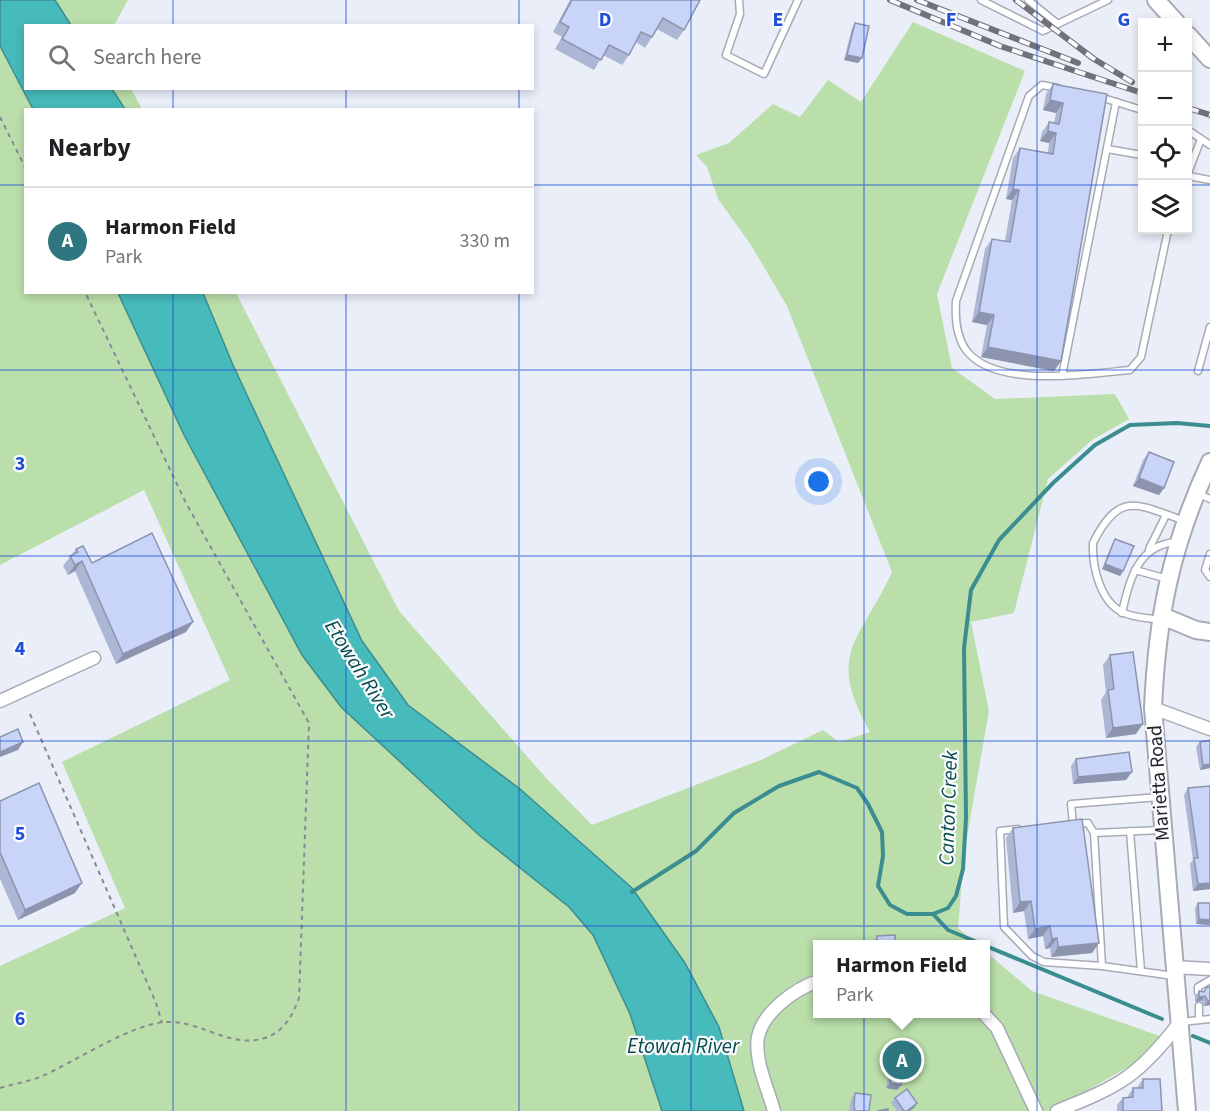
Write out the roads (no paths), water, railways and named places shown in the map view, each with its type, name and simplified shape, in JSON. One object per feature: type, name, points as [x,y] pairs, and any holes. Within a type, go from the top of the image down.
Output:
[{"type":"street","points":[[1156,0],[1172,18]]},
{"type":"street","points":[[1192,39],[1210,58]]},
{"type":"street","name":"Marietta Road","points":[[1187,1111],[1162,830],[1153,708],[1154,666],[1168,579],[1185,522],[1203,496],[1210,462]]},
{"type":"street","points":[[1161,618],[1196,630],[1210,632]]},
{"type":"street","points":[[0,701],[94,658]]},
{"type":"street","points":[[1153,708],[1210,729]]},
{"type":"street","points":[[1174,972],[1210,969]]},
{"type":"street","points":[[774,1111],[759,1059],[758,1036],[777,1003],[813,984]]},
{"type":"street","points":[[988,1018],[997,1028],[1036,1111]]},
{"type":"street","points":[[1058,1111],[1111,1089],[1130,1077],[1153,1058],[1180,1022]]},
{"type":"lane","points":[[738,0],[740,14],[726,55],[764,74],[798,0]]},
{"type":"lane","points":[[981,0],[1043,31],[1108,0]]},
{"type":"lane","points":[[1028,0],[1058,24]]},
{"type":"lane","points":[[1065,90],[1042,85],[1029,96],[956,301],[955,322],[965,349],[980,363],[1027,376],[1062,376],[1130,370],[1141,357],[1167,234]]},
{"type":"lane","points":[[1089,95],[1138,109]]},
{"type":"lane","points":[[1062,376],[1116,102]]},
{"type":"lane","points":[[1192,133],[1210,145]]},
{"type":"lane","points":[[1192,164],[1201,139]]},
{"type":"lane","points":[[1107,149],[1138,154]]},
{"type":"lane","points":[[1192,176],[1210,180]]},
{"type":"lane","points":[[1198,371],[1210,327]]},
{"type":"lane","points":[[1161,618],[1122,613],[1111,604],[1104,593],[1092,555],[1093,543],[1118,508],[1136,504],[1185,522]]},
{"type":"lane","points":[[1122,613],[1135,570],[1149,550],[1166,515]]},
{"type":"lane","points":[[1149,550],[1179,541]]},
{"type":"lane","points":[[1210,554],[1205,570],[1210,577]]},
{"type":"lane","points":[[1135,570],[1168,579]]},
{"type":"lane","points":[[1073,824],[1071,804],[1160,797]]},
{"type":"lane","points":[[1062,825],[1088,823],[1094,832],[1102,966]]},
{"type":"lane","points":[[1031,828],[1000,831],[1004,927],[1032,956],[1044,962],[1174,972]]},
{"type":"lane","points":[[1094,832],[1162,830]]},
{"type":"lane","points":[[1130,831],[1141,971]]},
{"type":"lane","points":[[1198,992],[1198,987],[1210,979]]},
{"type":"lane","points":[[1199,1006],[1199,1020]]},
{"type":"lane","points":[[1180,1022],[1210,1019]]},
{"type":"water","points":[[0,0],[55,0],[70,24],[24,24],[24,90],[113,90],[124,108],[32,108],[0,46]]},
{"type":"water","name":"Etowah River","points":[[118,294],[203,294],[233,365],[362,641],[408,705],[520,789],[632,888],[685,963],[719,1027],[744,1111],[662,1111],[630,1014],[593,935],[569,907],[479,835],[341,707],[302,655],[184,435]]},
{"type":"waterway","name":"Canton Creek","points":[[632,892],[696,851],[734,813],[779,786],[819,772],[857,788],[868,804],[882,832],[883,856],[878,886],[890,905],[907,914],[933,914],[948,908],[956,896],[963,869],[966,818],[964,648],[971,590],[999,540],[1053,483],[1095,445],[1130,425],[1177,423],[1210,426]]},
{"type":"waterway","points":[[933,914],[948,930],[972,940]]},
{"type":"waterway","points":[[990,948],[1162,1019]]},
{"type":"waterway","points":[[1193,1036],[1210,1043]]},
{"type":"railway","points":[[890,0],[1000,46],[1138,92]]},
{"type":"railway","points":[[917,0],[1078,63]]},
{"type":"railway","points":[[1016,0],[1094,59],[1132,82]]},
{"type":"railway","points":[[1192,109],[1210,115]]},
{"type":"place","name":"Harmon Field","points":[[902,1060]]}]
